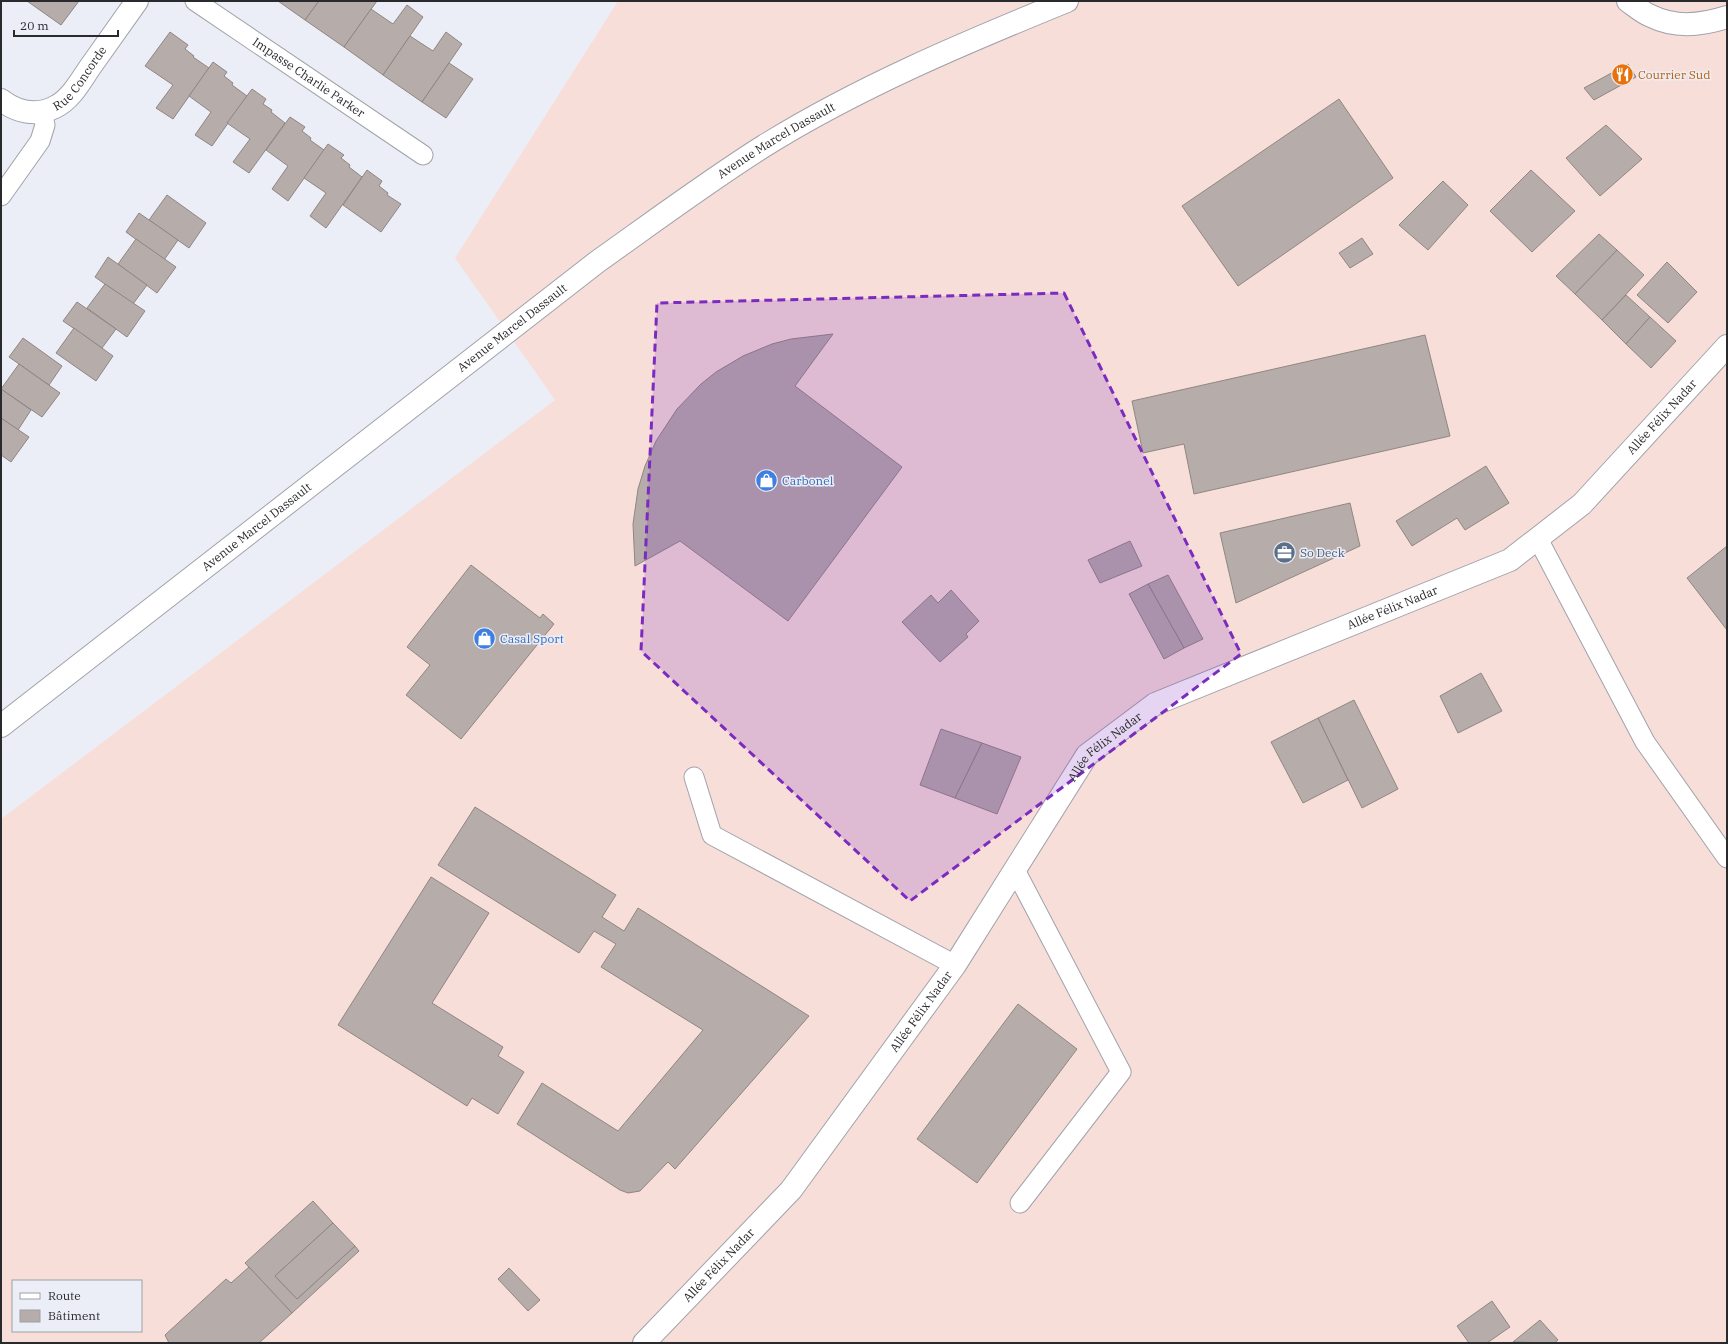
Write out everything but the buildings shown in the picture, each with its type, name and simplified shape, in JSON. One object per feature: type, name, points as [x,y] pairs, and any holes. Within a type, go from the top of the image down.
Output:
[{"type":"street","name":"Rue Concorde","points":[[1,100],[24,112],[42,112],[56,107],[71,94],[137,1]]},
{"type":"street","name":"Avenue Marcel Dassault","points":[[1,726],[597,262],[699,190],[764,146],[870,88],[990,33],[1067,1]]},
{"type":"street","points":[[1628,1],[1652,17],[1680,24],[1708,23],[1727,17]]},
{"type":"street","name":"Allée Félix Nadar","points":[[644,1343],[791,1190],[955,965],[1087,755],[1154,704],[1510,560],[1582,504],[1727,346]]},
{"type":"lane","name":"Impasse Charlie Parker","points":[[195,1],[423,155]]},
{"type":"lane","points":[[1,196],[40,141],[45,125],[42,112]]},
{"type":"lane","points":[[1538,539],[1645,742],[1727,858]]},
{"type":"lane","points":[[694,777],[712,835],[955,965]]},
{"type":"lane","points":[[1015,870],[1121,1072],[1020,1203]]},
{"type":"highlighted area","points":[[1064,293],[1241,654],[910,901],[641,651],[657,303]]},
{"type":"shaded area","points":[[618,1],[1727,1],[1727,1343],[1,1343],[1,819],[555,400],[455,258]]},
{"type":"place","name":"Courrier Sud","points":[[1622,75]]},
{"type":"place","name":"Carbonel","points":[[766,481]]},
{"type":"place","name":"So Deck","points":[[1285,553]]},
{"type":"place","name":"Casal Sport","points":[[485,639]]}]
